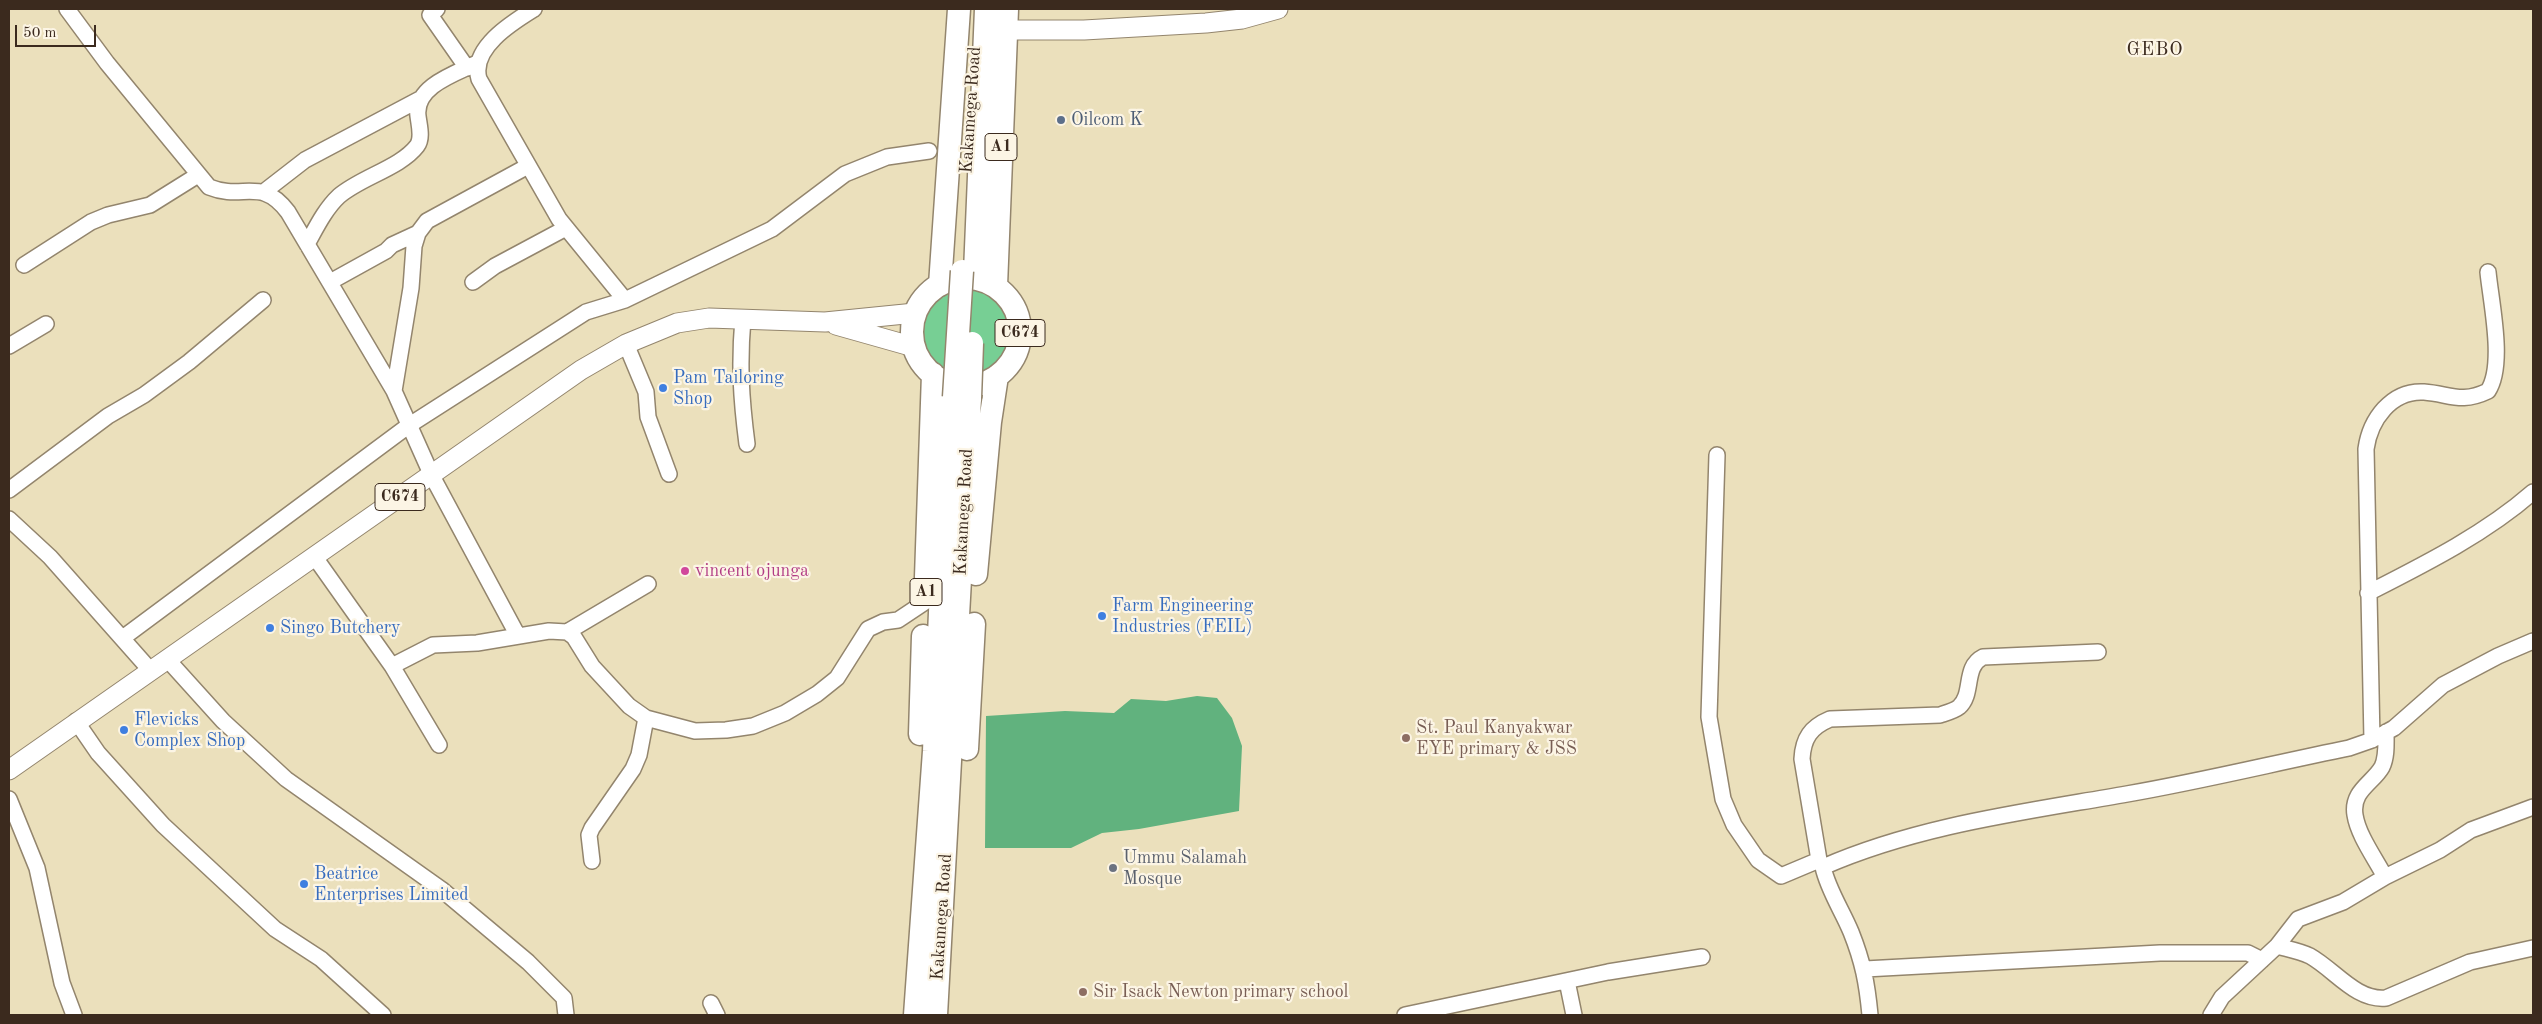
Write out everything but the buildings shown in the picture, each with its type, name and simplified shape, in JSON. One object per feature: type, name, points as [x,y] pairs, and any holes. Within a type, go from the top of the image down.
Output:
[{"type":"highway","points":[[940,285],[960,9]]},
{"type":"highway","name":"Kakamega Road","points":[[936,1015],[942,566],[977,9]]},
{"type":"highway","name":"Kakamega Road","points":[[939,807],[970,398],[986,9]]},
{"type":"highway","name":"A1","points":[[996,286],[1006,19]]},
{"type":"highway","points":[[996,286],[968,278],[951,280],[940,285],[923,299],[915,313],[912,330],[914,347],[921,362],[933,374],[948,382],[965,386],[982,383],[997,376]]},
{"type":"highway","name":"C674","points":[[996,286],[1011,301],[1018,316],[1020,333],[1013,357],[997,376]]},
{"type":"highway","name":"A1","points":[[933,374],[919,752],[921,782],[939,807]]},
{"type":"highway","name":"A1","points":[[914,1015],[939,807],[960,789],[966,764],[971,709],[977,566],[990,422],[997,376]]},
{"type":"main road","points":[[1006,19],[1084,30],[1206,23],[1242,19],[1278,9]]},
{"type":"main road","name":"C674","points":[[9,770],[76,721],[432,476],[581,370],[626,344],[677,323],[709,318],[825,322],[915,313]]},
{"type":"main road","name":"C674","points":[[825,322],[914,347]]},
{"type":"street","points":[[67,9],[209,187],[220,192],[265,191],[278,199],[330,282],[394,391],[408,426],[432,476],[518,636]]},
{"type":"street","points":[[437,9],[430,15],[472,66],[528,166],[566,228],[625,300]]},
{"type":"street","points":[[265,191],[305,160],[422,98],[438,81],[472,66],[487,47],[518,19],[534,9]]},
{"type":"street","points":[[307,244],[326,211],[340,196],[402,158],[418,145],[420,131],[418,112],[422,98]]},
{"type":"street","points":[[124,638],[408,426],[586,312],[625,300],[772,229],[845,174],[886,157],[929,151]]},
{"type":"street","points":[[394,391],[411,288],[414,246],[418,233],[427,221],[528,166]]},
{"type":"street","points":[[24,265],[91,222],[108,215],[150,205],[198,175]]},
{"type":"street","points":[[473,282],[495,266],[566,228]]},
{"type":"street","points":[[330,282],[386,252],[392,245],[418,233]]},
{"type":"street","points":[[2372,740],[2366,449],[2368,435],[2382,410],[2400,395],[2426,392],[2451,398],[2466,399],[2488,391],[2496,377],[2496,350],[2488,272]]},
{"type":"street","points":[[9,490],[108,416],[144,394],[189,362],[263,300]]},
{"type":"street","points":[[743,318],[740,384],[747,444]]},
{"type":"street","points":[[9,346],[46,324]]},
{"type":"street","points":[[626,344],[646,392],[648,417],[669,474]]},
{"type":"street","points":[[1717,455],[1709,716],[1723,800],[1734,825],[1758,860],[1781,876],[1857,852],[1964,823],[2141,791],[2350,748],[2372,740],[2386,732],[2442,685],[2498,656],[2533,641]]},
{"type":"street","points":[[2368,593],[2418,568],[2493,522],[2533,492]]},
{"type":"street","points":[[9,519],[50,556],[151,671]]},
{"type":"street","points":[[314,556],[392,666],[440,745]]},
{"type":"street","points":[[567,632],[648,584]]},
{"type":"street","points":[[392,666],[433,645],[477,643],[549,631],[567,632],[574,637],[598,672],[629,706],[646,718],[696,731],[753,726],[785,713],[817,694],[837,678],[868,628],[882,622],[898,620],[925,602]]},
{"type":"street","points":[[1870,1015],[1865,969],[1850,931],[1831,893],[1821,863],[1802,758],[1803,744],[1817,724],[1830,719],[1940,715],[1951,712],[1959,707],[1964,700],[1975,661],[1983,657],[2098,652]]},
{"type":"street","points":[[167,658],[223,721],[262,759],[323,807],[441,888],[559,992],[564,998],[568,1014]]},
{"type":"street","points":[[592,861],[589,835],[633,769],[639,756],[646,718]]},
{"type":"street","points":[[76,721],[98,753],[163,825],[275,929],[321,959],[383,1015]]},
{"type":"street","points":[[2385,877],[2357,823],[2354,812],[2361,790],[2382,768],[2385,760],[2386,732]]},
{"type":"street","points":[[9,799],[37,868],[62,983],[74,1015]]},
{"type":"street","points":[[2211,1015],[2222,997],[2277,946],[2298,919],[2332,908],[2385,877],[2440,850],[2472,830],[2533,806]]},
{"type":"street","points":[[2277,946],[2311,957],[2365,996],[2378,999],[2386,998],[2470,962],[2533,948]]},
{"type":"street","points":[[1865,969],[2160,953],[2248,953],[2262,960]]},
{"type":"street","points":[[1404,1015],[1566,981],[1702,957]]},
{"type":"street","points":[[1566,981],[1574,1015]]},
{"type":"green space","points":[[966,287],[983,291],[998,300],[1007,315],[1011,332],[1007,349],[998,364],[983,373],[966,377],[949,373],[934,364],[925,349],[921,332],[925,315],[934,300],[949,291]]},
{"type":"green space","points":[[1197,696],[1217,698],[1232,718],[1242,746],[1239,811],[1139,829],[1102,833],[1071,848],[985,848],[986,716],[1065,711],[1114,713],[1131,699],[1166,701]]},
{"type":"place","name":"Oilcom K","points":[[1061,120]]},
{"type":"place","name":"Pam Tailoring Shop","points":[[663,388]]},
{"type":"place","name":"vincent ojunga","points":[[685,571]]},
{"type":"place","name":"Farm Engineering Industries (FEIL)","points":[[1102,616]]},
{"type":"place","name":"Singo Butchery","points":[[270,628]]},
{"type":"place","name":"Flevicks Complex Shop","points":[[124,730]]},
{"type":"place","name":"St. Paul Kanyakwar EYE primary & JSS","points":[[1406,738]]},
{"type":"place","name":"Ummu Salamah Mosque","points":[[1113,868]]},
{"type":"place","name":"Beatrice Enterprises Limited","points":[[304,884]]},
{"type":"place","name":"Sir Isack Newton primary school","points":[[1083,992]]},
{"type":"district","name":"GEBO","points":[[2155,50]]}]
